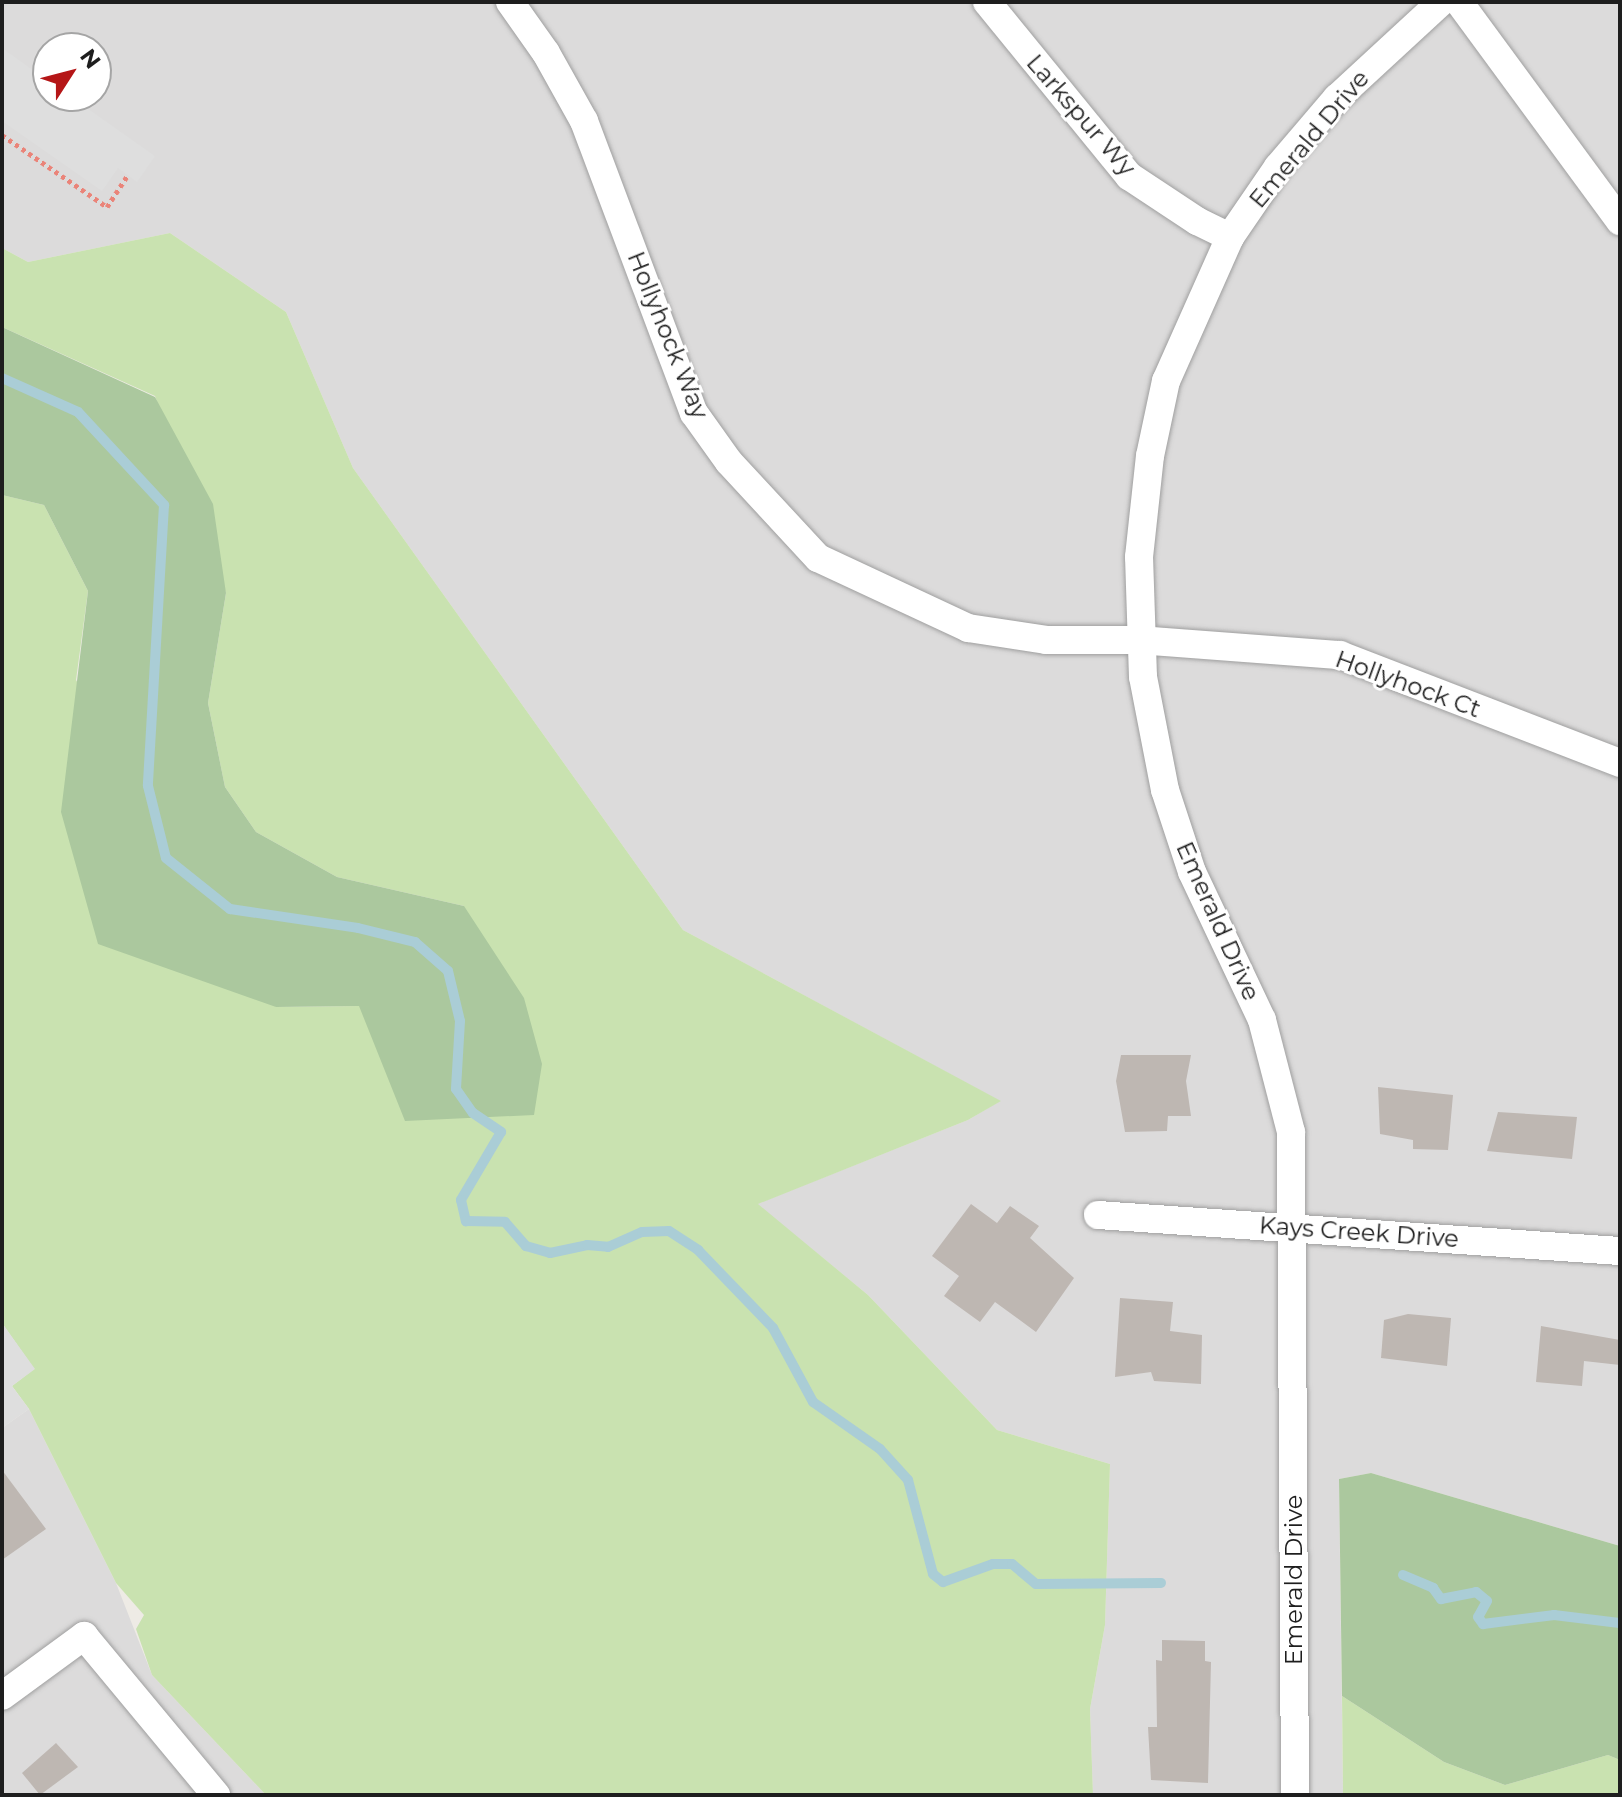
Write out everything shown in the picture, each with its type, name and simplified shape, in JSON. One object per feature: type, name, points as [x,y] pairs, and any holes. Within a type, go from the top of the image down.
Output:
[{"type":"street","name":"Hollyhock Way","points":[[510,2],[546,53],[584,121],[694,413],[780,521],[818,558],[968,628],[1046,640],[1139,640]]},
{"type":"street","name":"Larkspur Wy","points":[[987,2],[1129,176],[1230,237]]},
{"type":"street","name":"Emerald Drive","points":[[1295,1795],[1291,1132],[1262,1020],[1192,872],[1165,790],[1148,716],[1139,640],[1139,557],[1150,456],[1166,381],[1230,237],[1278,167],[1337,98],[1441,2]]},
{"type":"street","points":[[1459,2],[1620,221]]},
{"type":"street","name":"Hollyhock Ct","points":[[1139,640],[1340,655],[1620,763]]},
{"type":"street","name":"Kays Creek Drive","points":[[1098,1215],[1620,1251]]},
{"type":"street","points":[[2,1696],[84,1636],[216,1795]]},
{"type":"path","points":[[2,135],[107,207],[128,175]]},
{"type":"shaded area","points":[[2,2],[1620,2],[1620,1546],[1371,1473],[1339,1479],[1343,1795],[1093,1795],[1090,1709],[1105,1625],[1110,1464],[997,1430],[868,1295],[757,1204],[968,1120],[1000,1101],[683,930],[353,468],[286,312],[170,233],[28,262],[2,248]]},
{"type":"shaded area","points":[[2,48],[32,70],[32,112],[93,112],[155,156],[137,182],[118,168],[102,191],[2,121]]},
{"type":"shaded area","points":[[2,1323],[35,1369],[12,1386],[29,1409],[2,1428]]},
{"type":"shaded area","points":[[29,1409],[116,1583],[152,1675],[266,1795],[2,1795],[2,1428]]},
{"type":"green space","points":[[170,233],[286,312],[353,468],[683,930],[1001,1101],[968,1120],[758,1204],[868,1295],[997,1430],[1110,1464],[1105,1625],[1090,1709],[1093,1795],[266,1795],[152,1675],[136,1629],[144,1615],[116,1583],[29,1409],[12,1386],[34,1369],[2,1323],[2,495],[44,505],[88,591],[76,680],[276,1007],[359,1006],[464,906],[337,877],[256,832],[225,787],[208,703],[226,593],[155,396],[2,327],[2,248],[28,262]]},
{"type":"green space","points":[[2,327],[155,397],[213,504],[226,593],[208,703],[225,787],[256,832],[337,877],[464,906],[524,998],[542,1064],[534,1115],[405,1121],[359,1006],[276,1007],[98,944],[61,812],[88,591],[44,505],[2,495]]},
{"type":"green space","points":[[1371,1473],[1620,1546],[1620,1760],[1608,1755],[1505,1785],[1444,1762],[1342,1696],[1339,1479]]},
{"type":"green space","points":[[1342,1696],[1444,1762],[1505,1785],[1608,1755],[1620,1760],[1620,1795],[1343,1795]]},
{"type":"building","points":[[1121,1055],[1191,1055],[1186,1081],[1191,1116],[1168,1116],[1167,1131],[1125,1132],[1116,1081]]},
{"type":"building","points":[[1378,1087],[1453,1095],[1448,1150],[1413,1149],[1413,1140],[1380,1134]]},
{"type":"building","points":[[1498,1112],[1577,1117],[1572,1159],[1487,1151]]},
{"type":"building","points":[[971,1204],[997,1223],[1010,1206],[1039,1226],[1030,1238],[1074,1278],[1036,1332],[995,1302],[980,1322],[944,1296],[959,1276],[932,1256]]},
{"type":"building","points":[[1120,1298],[1173,1302],[1170,1331],[1202,1335],[1201,1384],[1154,1381],[1151,1372],[1115,1377]]},
{"type":"building","points":[[1408,1314],[1451,1318],[1447,1366],[1381,1358],[1384,1320]]},
{"type":"building","points":[[1541,1326],[1620,1340],[1620,1365],[1584,1361],[1582,1386],[1536,1382]]},
{"type":"building","points":[[2,1470],[46,1529],[2,1560]]},
{"type":"building","points":[[1162,1640],[1205,1641],[1205,1661],[1211,1662],[1208,1783],[1151,1780],[1148,1727],[1157,1727],[1156,1660],[1162,1661]]},
{"type":"building","points":[[56,1743],[78,1767],[40,1795],[22,1773]]},
{"type":"waterway","points":[[2,378],[78,412],[164,505],[148,786],[166,858],[230,909],[358,928],[415,942],[448,971],[460,1021],[456,1089],[473,1113],[501,1132],[461,1200],[466,1221],[505,1222],[526,1246],[550,1253],[587,1245],[608,1247],[642,1232],[669,1231],[698,1250],[773,1328],[813,1402],[880,1449],[908,1480],[933,1574],[943,1582],[993,1564],[1012,1564],[1036,1584],[1161,1583]]},
{"type":"waterway","points":[[1403,1575],[1433,1588],[1441,1599],[1476,1592],[1487,1601],[1478,1617],[1483,1624],[1554,1615],[1620,1623]]}]
